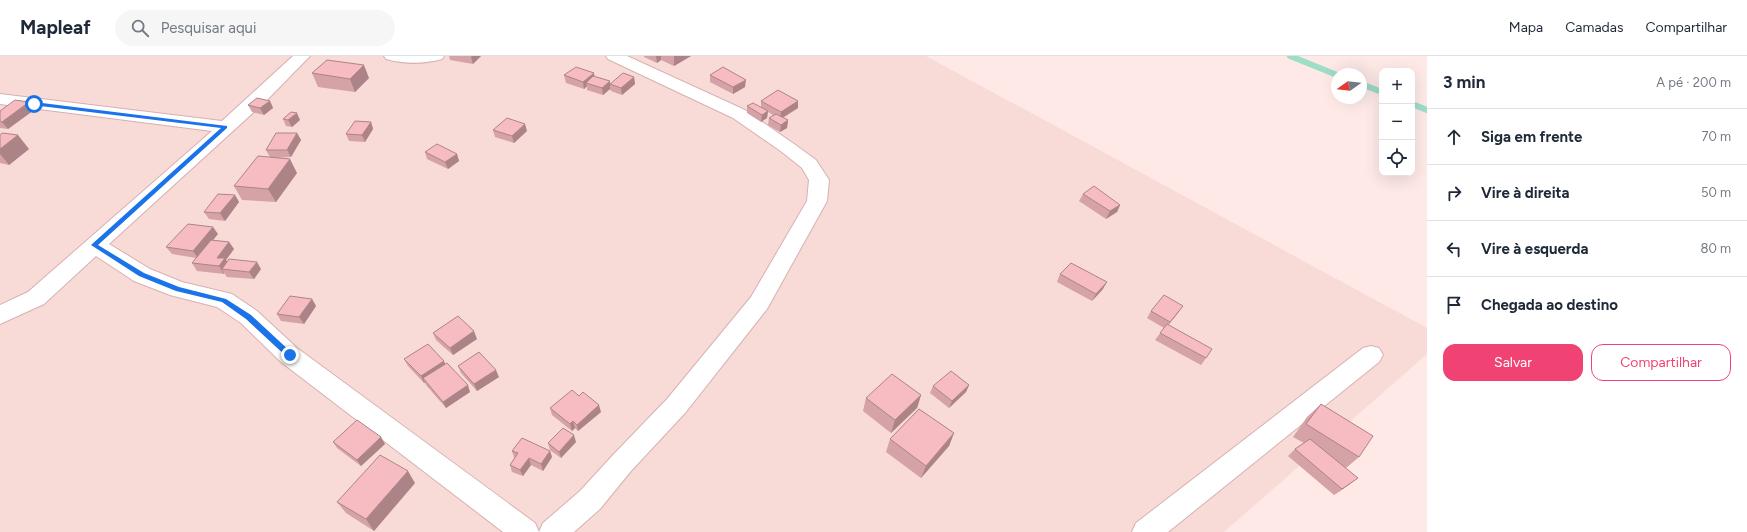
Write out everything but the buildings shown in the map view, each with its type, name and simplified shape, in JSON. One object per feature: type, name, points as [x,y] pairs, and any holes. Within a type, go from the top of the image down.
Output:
[{"type":"street","points":[[0,328],[36,298],[260,97],[302,56]]},
{"type":"street","points":[[392,56],[410,58],[436,56]]},
{"type":"street","points":[[553,532],[590,500],[622,463],[676,406],[754,309],[817,201],[819,180],[809,164],[788,148],[739,114],[614,56]]},
{"type":"street","points":[[0,99],[226,127]]},
{"type":"street","points":[[94,245],[142,275],[178,289],[224,300],[249,317],[290,355],[525,532]]},
{"type":"street","points":[[0,315],[36,298]]},
{"type":"street","points":[[1146,532],[1371,355]]},
{"type":"shaded area","points":[[0,56],[926,56],[1427,328],[1427,354],[1224,532],[0,532]]},
{"type":"waterway","points":[[1290,56],[1331,73]]},
{"type":"waterway","points":[[1367,86],[1379,91]]},
{"type":"waterway","points":[[1415,105],[1427,110]]},
{"type":"route","points":[[34,104],[226,127],[94,245],[142,275],[178,289],[224,300],[249,317],[290,355]]}]
